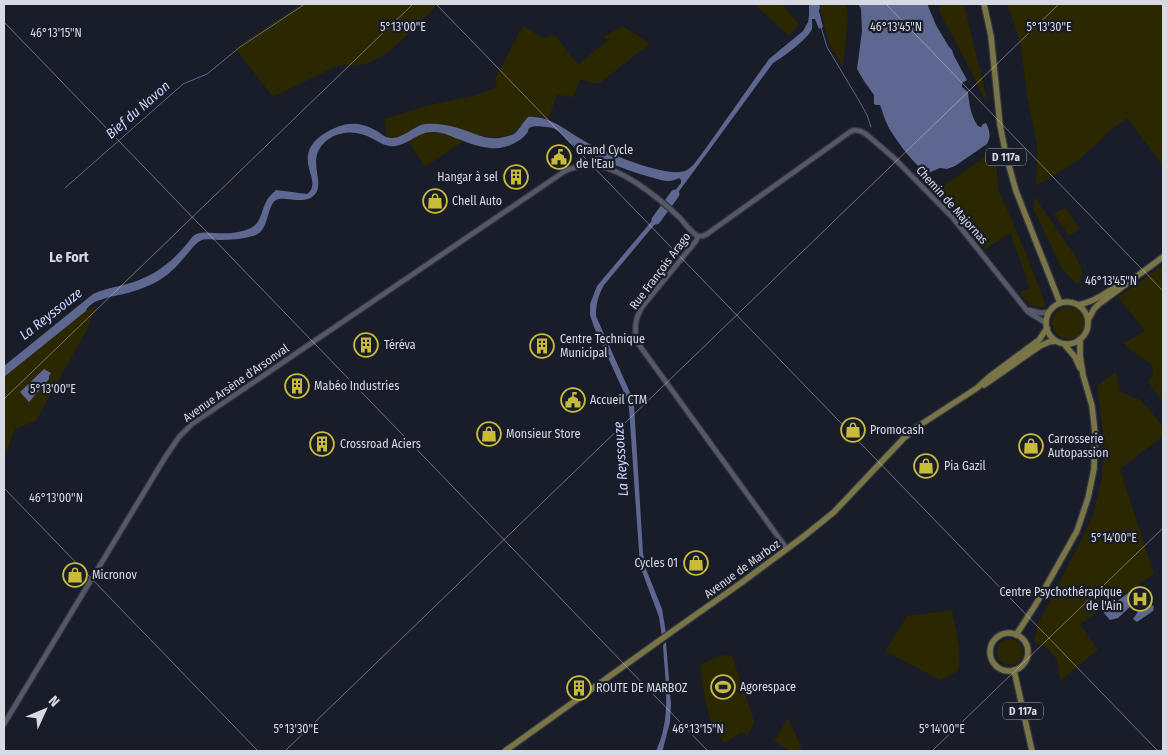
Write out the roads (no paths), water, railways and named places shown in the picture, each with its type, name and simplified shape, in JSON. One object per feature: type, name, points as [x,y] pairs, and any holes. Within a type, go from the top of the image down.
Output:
[{"type":"main road","name":"D 117a","points":[[984,4],[991,36],[1000,125],[1006,155],[1016,191],[1060,303]]},
{"type":"main road","points":[[1088,320],[1099,304],[1163,256]]},
{"type":"main road","points":[[1084,374],[1075,357],[1064,344],[1056,341],[1049,333],[1046,326],[1049,312],[1060,303],[1069,302],[1078,305],[1089,303],[1149,266]]},
{"type":"main road","points":[[1064,344],[1075,342],[1086,332],[1088,320],[1086,314],[1078,305]]},
{"type":"main road","name":"Avenue de Marboz","points":[[977,388],[1039,340],[1046,326]]},
{"type":"main road","points":[[1016,635],[1077,532],[1088,498],[1094,469],[1095,433],[1092,406],[1080,355],[1080,339]]},
{"type":"main road","name":"Avenue de Marboz","points":[[505,751],[742,583],[834,512],[903,438],[917,427],[987,383],[1040,346],[1056,341]]},
{"type":"main road","points":[[1005,634],[1016,635],[1022,638],[1025,643],[1028,654],[1027,659],[1024,664],[1014,670],[999,668],[992,660],[990,652],[992,646],[999,636],[1005,634]]},
{"type":"main road","name":"D 117a","points":[[1014,670],[1032,751]]},
{"type":"street","name":"Rue François Arago","points":[[787,548],[637,342],[635,325],[637,316],[698,236],[703,236],[712,231],[854,130]]},
{"type":"street","name":"Chemin de Majornas","points":[[854,130],[860,130],[866,134],[894,158],[930,194],[967,234],[1024,307],[1046,326]]},
{"type":"street","name":"Avenue Arsène d'Arsonval","points":[[4,724],[166,456],[183,431],[199,419],[565,171],[576,166],[599,166],[632,180],[668,208],[698,236]]},
{"type":"street","points":[[1024,307],[1036,313],[1049,312]]},
{"type":"water","points":[[809,4],[819,4],[823,27],[819,29],[815,19],[812,19],[812,29],[808,35],[773,63],[669,205],[666,202],[681,183],[679,178],[666,181],[613,164],[575,146],[556,129],[539,126],[531,127],[524,137],[515,143],[495,148],[468,143],[439,132],[421,134],[401,145],[395,146],[385,145],[357,133],[333,136],[319,149],[316,163],[318,188],[312,197],[302,200],[276,200],[262,230],[253,236],[240,239],[207,239],[200,241],[168,274],[159,280],[128,293],[98,301],[88,307],[86,311],[4,377],[4,366],[93,294],[137,281],[156,272],[172,260],[193,236],[198,233],[235,232],[254,226],[267,200],[276,190],[307,194],[312,187],[308,163],[309,150],[322,135],[340,126],[349,124],[362,125],[391,138],[402,136],[420,125],[438,124],[484,137],[499,138],[514,134],[528,117],[536,117],[558,124],[584,141],[619,157],[663,171],[685,171],[701,155],[769,59],[803,31],[808,22]]},
{"type":"water","points":[[858,4],[929,4],[928,6],[936,25],[952,50],[967,80],[962,83],[962,87],[968,92],[974,118],[978,126],[981,127],[986,123],[989,131],[987,144],[955,166],[947,169],[940,168],[928,173],[912,160],[889,128],[880,105],[874,104],[874,95],[857,69],[862,31],[861,9]]},
{"type":"water","points":[[661,210],[665,212],[604,285],[598,300],[596,316],[634,405],[643,553],[646,569],[662,609],[666,633],[662,637],[659,617],[640,566],[627,399],[590,315],[590,304],[597,286]]},
{"type":"water","points":[[44,369],[51,373],[49,379],[29,402],[20,392]]},
{"type":"water","points":[[1136,587],[1154,607],[1153,611],[1137,622],[1133,619],[1141,607],[1139,604],[1133,604],[1118,618],[1110,620],[1104,611]]},
{"type":"water","points":[[666,642],[671,705],[670,722],[663,749],[662,751],[656,751],[661,738],[666,712],[663,645]]},
{"type":"waterway","name":"Bief du Navon","points":[[65,188],[183,84],[207,74],[240,47],[305,4]]},
{"type":"waterway","points":[[821,27],[827,47],[861,104],[871,127]]},
{"type":"waterway","name":"La Reyssouze","points":[[656,220],[675,194]]},
{"type":"place","name":"Grand Cycle de l'Eau","points":[[559,157]]},
{"type":"place","name":"Hangar à sel","points":[[516,177]]},
{"type":"place","name":"Chell Auto","points":[[435,201]]},
{"type":"place","name":"Téréva","points":[[366,345]]},
{"type":"place","name":"Centre Technique Municipal","points":[[542,346]]},
{"type":"place","name":"Mabéo Industries","points":[[297,386]]},
{"type":"place","name":"Accueil CTM","points":[[573,400]]},
{"type":"place","name":"Promocash","points":[[853,430]]},
{"type":"place","name":"Monsieur Store","points":[[489,434]]},
{"type":"place","name":"Crossroad Aciers","points":[[322,444]]},
{"type":"place","name":"Carrosserie Autopassion","points":[[1031,446]]},
{"type":"place","name":"Pia Gazil","points":[[926,466]]},
{"type":"place","name":"Cycles 01","points":[[696,563]]},
{"type":"place","name":"Micronov","points":[[75,575]]},
{"type":"place","name":"Centre Psychothérapique de l'Ain","points":[[1140,599]]},
{"type":"place","name":"Agorespace","points":[[723,687]]},
{"type":"place","name":"ROUTE DE MARBOZ","points":[[579,688]]},
{"type":"district","name":"Le Fort","points":[[69,257]]}]
